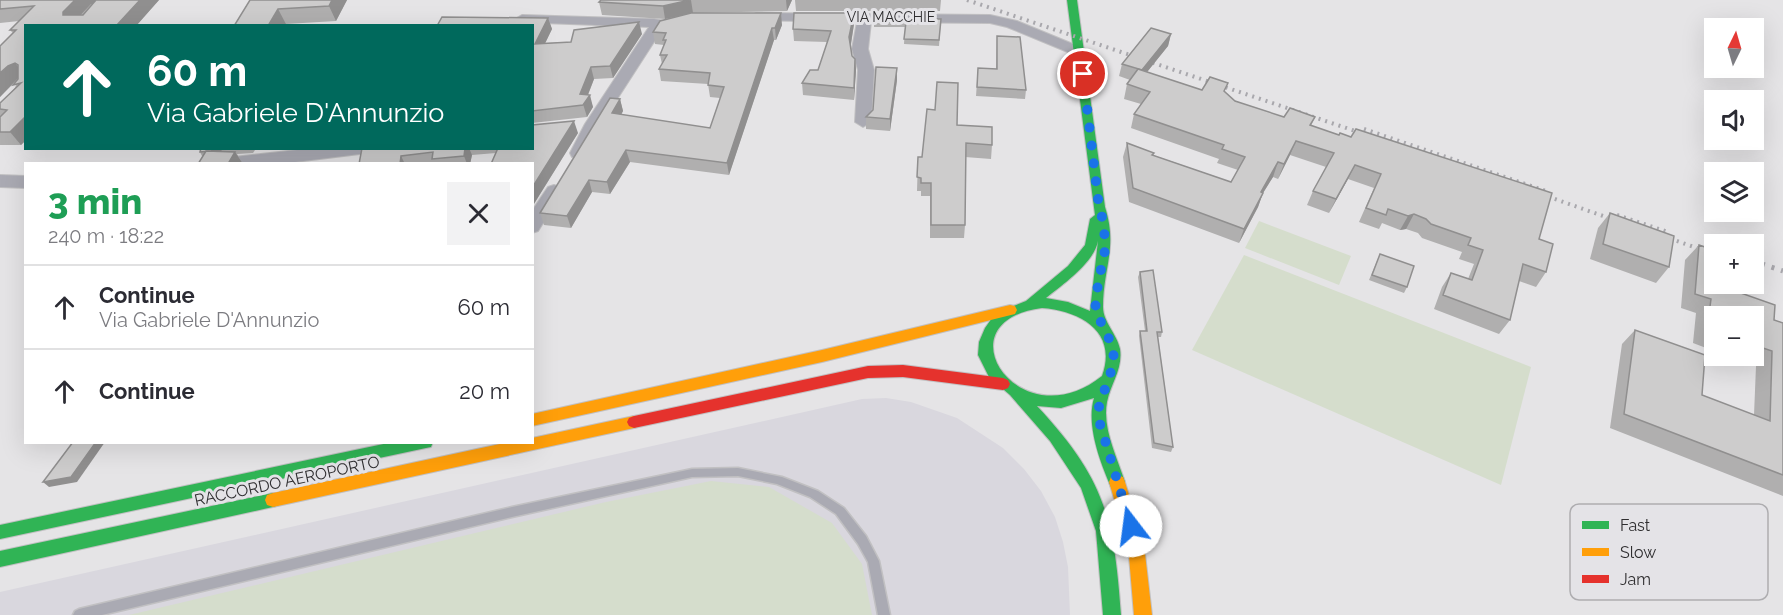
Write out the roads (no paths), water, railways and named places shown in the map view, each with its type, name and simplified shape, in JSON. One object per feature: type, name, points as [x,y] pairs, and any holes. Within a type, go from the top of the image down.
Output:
[{"type":"main road","points":[[1072,0],[1099,207],[1104,224],[1105,250],[1095,310],[1113,347],[1114,363],[1099,406],[1100,424],[1136,545],[1143,615]]},
{"type":"main road","points":[[1031,303],[1073,269],[1091,246],[1099,207]]},
{"type":"main road","points":[[534,420],[822,356],[1031,303],[1052,303],[1072,308],[1091,317],[1105,331]]},
{"type":"main road","points":[[1010,309],[990,327],[985,346],[989,366],[1003,384],[1016,393],[1036,401],[1058,404],[1079,400],[1096,392],[1108,379]]},
{"type":"main road","name":"RACCORDO AEROPORTO","points":[[534,443],[826,380],[891,369],[1003,384]]},
{"type":"main road","points":[[1016,393],[1074,461],[1097,506],[1105,546],[1112,615]]},
{"type":"main road","name":"RACCORDO AEROPORTO","points":[[0,532],[417,444]]},
{"type":"main road","name":"RACCORDO AEROPORTO","points":[[0,559],[531,444]]},
{"type":"street","points":[[781,17],[784,0]]},
{"type":"street","points":[[863,122],[866,70],[860,49],[865,17]]},
{"type":"street","points":[[508,18],[654,23],[666,26]]},
{"type":"street","name":"VIA MACCHIE","points":[[736,18],[990,19],[1012,24],[1080,52]]},
{"type":"street","points":[[534,224],[593,124],[656,28],[693,19]]},
{"type":"street","points":[[573,126],[593,124]]},
{"type":"street","points":[[243,162],[350,150]]},
{"type":"street","points":[[0,181],[24,182]]},
{"type":"lane","points":[[79,615],[500,515],[692,473],[738,472],[778,480],[814,494],[840,511],[862,540],[873,561],[884,615]]},
{"type":"railway","points":[[967,0],[1370,136]]},
{"type":"railway","points":[[1364,129],[1546,191]]},
{"type":"railway","points":[[1535,192],[1623,223]]},
{"type":"railway","points":[[1617,215],[1668,232]]},
{"type":"railway","points":[[1657,234],[1704,250]]},
{"type":"railway","points":[[1764,265],[1783,271]]}]
